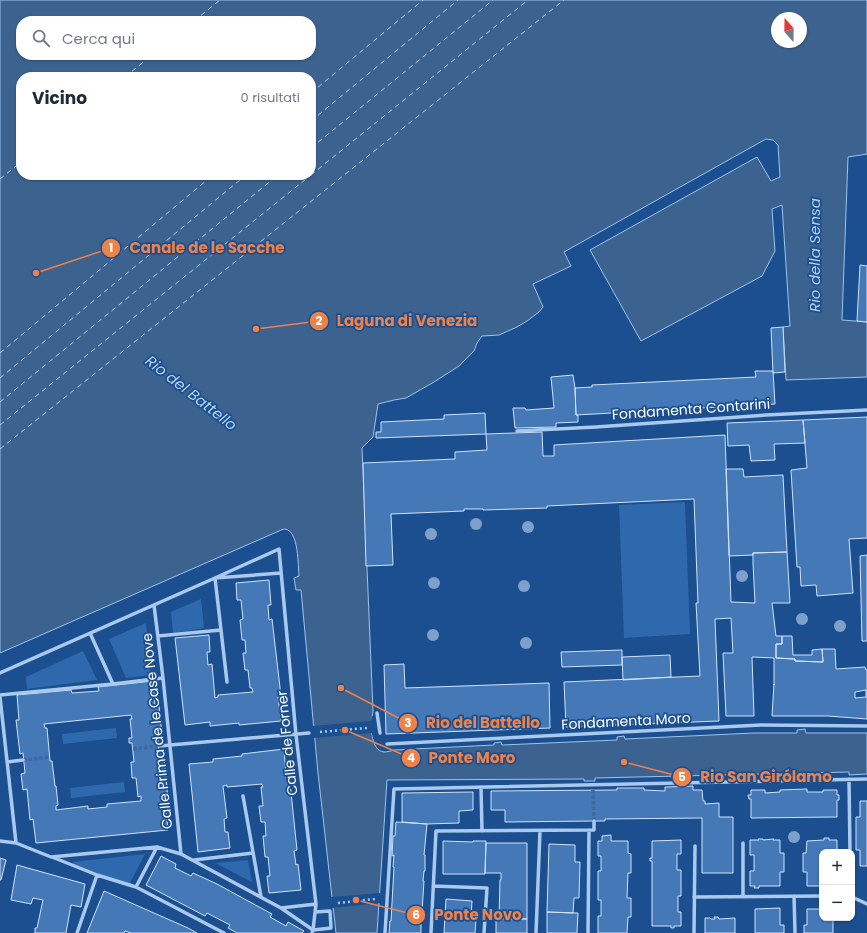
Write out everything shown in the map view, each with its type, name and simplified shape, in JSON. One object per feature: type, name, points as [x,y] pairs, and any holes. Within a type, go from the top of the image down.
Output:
[{"type":"street","name":"Fondamenta Contarini","points":[[517,431],[867,410]]},
{"type":"street","name":"Calle de Forner","points":[[215,578],[279,550],[296,735],[316,904],[312,931]]},
{"type":"street","points":[[0,673],[215,578],[281,573]]},
{"type":"street","points":[[215,578],[227,682]]},
{"type":"street","name":"Calle Prima de le Case Nove","points":[[154,605],[182,854]]},
{"type":"street","points":[[158,636],[221,630]]},
{"type":"street","points":[[90,633],[112,684]]},
{"type":"street","points":[[16,843],[0,696],[163,678]]},
{"type":"street","points":[[377,713],[380,733]]},
{"type":"street","name":"Fondamenta Moro","points":[[387,744],[762,725],[867,726]]},
{"type":"street","points":[[159,746],[309,733]]},
{"type":"street","points":[[7,762],[24,760]]},
{"type":"street","points":[[848,779],[850,849]]},
{"type":"street","points":[[385,933],[394,789],[867,779]]},
{"type":"street","points":[[593,785],[594,790]]},
{"type":"street","points":[[481,787],[482,831]]},
{"type":"street","points":[[243,796],[261,897]]},
{"type":"street","points":[[431,933],[436,831],[594,830],[594,821]]},
{"type":"street","points":[[588,933],[589,830]]},
{"type":"street","points":[[536,933],[540,831]]},
{"type":"street","points":[[0,841],[16,843],[97,875],[136,887],[224,933]]},
{"type":"street","points":[[743,843],[743,897]]},
{"type":"street","points":[[694,933],[695,846]]},
{"type":"street","points":[[136,887],[157,847]]},
{"type":"street","points":[[51,857],[157,847],[182,854],[281,908],[312,931],[326,931],[332,928],[330,912],[315,912]]},
{"type":"street","points":[[193,861],[253,854]]},
{"type":"street","points":[[77,933],[97,875]]},
{"type":"street","points":[[433,886],[487,888],[484,933]]},
{"type":"street","points":[[794,896],[795,933]]},
{"type":"street","points":[[694,897],[819,896]]},
{"type":"street","points":[[855,898],[867,904]]},
{"type":"street","points":[[281,908],[316,904]]},
{"type":"path","points":[[333,731],[355,729]]},
{"type":"path","points":[[338,902],[364,900]]},
{"type":"shaded area","points":[[685,502],[690,634],[624,638],[619,505]]},
{"type":"shaded area","points":[[201,599],[204,628],[173,633],[171,612]]},
{"type":"shaded area","points":[[146,623],[151,675],[126,678],[109,639]]},
{"type":"shaded area","points":[[83,651],[97,680],[27,689],[26,677]]},
{"type":"shaded area","points":[[116,728],[117,738],[63,744],[62,734]]},
{"type":"shaded area","points":[[124,782],[125,792],[71,798],[70,788]]},
{"type":"shaded area","points":[[145,854],[128,887],[73,867],[73,862]]},
{"type":"shaded area","points":[[248,860],[252,882],[215,863]]},
{"type":"water","name":"Rio della Sensa","points":[[0,0],[867,0],[867,154],[848,157],[842,320],[867,322],[867,377],[786,380],[783,327],[790,326],[782,205],[772,209],[775,251],[762,276],[641,341],[590,250],[757,157],[771,181],[780,177],[778,145],[773,140],[766,139],[564,252],[571,266],[533,284],[543,307],[539,312],[517,327],[499,335],[482,336],[474,351],[459,366],[406,398],[378,404],[373,437],[362,448],[373,711],[372,735],[373,741],[379,750],[385,752],[394,750],[494,745],[494,743],[501,742],[502,745],[617,740],[617,737],[624,736],[625,739],[754,733],[797,733],[797,730],[805,729],[806,733],[867,733],[867,774],[849,775],[849,772],[595,778],[595,781],[584,781],[584,779],[387,780],[377,933],[336,933],[318,773],[301,590],[296,590],[294,578],[299,576],[298,557],[293,536],[290,531],[285,529],[0,653]]},
{"type":"pier","points":[[372,716],[374,717],[375,738],[373,739],[372,733],[313,738],[312,726],[371,721]]},
{"type":"pier","points":[[381,893],[380,903],[332,908],[331,897]]},
{"type":"building","points":[[860,265],[867,266],[867,322],[857,321]]},
{"type":"building","points":[[783,327],[785,372],[773,373],[771,328]]},
{"type":"building","points":[[755,371],[773,371],[775,404],[576,415],[575,388],[592,387],[592,385],[756,377]]},
{"type":"building","points":[[573,375],[576,415],[578,415],[578,422],[556,423],[556,427],[515,428],[513,408],[525,408],[526,410],[554,408],[551,377]]},
{"type":"building","points":[[485,413],[486,434],[376,438],[376,432],[381,432],[381,422],[444,419],[444,415]]},
{"type":"building","points":[[867,417],[867,538],[849,539],[853,593],[817,596],[816,585],[801,586],[800,567],[797,567],[791,470],[807,468],[803,420]]},
{"type":"building","points":[[803,420],[805,443],[774,444],[775,460],[751,461],[749,445],[728,446],[727,423]]},
{"type":"building","points":[[542,432],[543,456],[554,456],[554,445],[725,435],[731,602],[755,603],[753,553],[787,552],[790,603],[772,603],[776,636],[782,636],[782,644],[776,644],[776,658],[795,659],[795,661],[823,662],[822,649],[835,649],[836,669],[865,667],[867,670],[867,719],[828,716],[772,716],[774,658],[752,657],[754,716],[726,716],[723,653],[733,653],[731,618],[715,619],[719,721],[566,727],[564,682],[700,676],[696,603],[698,603],[694,499],[547,506],[547,508],[483,510],[464,509],[464,511],[391,514],[393,565],[366,566],[363,463],[455,459],[455,452],[487,450],[486,434]],"holes":[[[866,690],[866,697],[855,698],[855,692]]]},
{"type":"building","points":[[726,469],[743,469],[744,477],[783,475],[787,552],[753,553],[753,555],[729,556]]},
{"type":"building","points":[[867,555],[867,641],[862,641],[860,556]]},
{"type":"building","points":[[269,580],[271,605],[268,605],[269,620],[272,619],[281,696],[278,697],[281,721],[239,725],[239,723],[210,726],[210,722],[185,725],[175,638],[209,635],[210,652],[207,652],[208,665],[212,664],[215,698],[218,697],[218,695],[253,692],[252,688],[250,688],[248,670],[245,670],[243,653],[246,653],[245,640],[242,640],[240,620],[243,619],[241,600],[237,600],[236,583]]},
{"type":"building","points":[[782,636],[792,636],[793,655],[812,655],[812,650],[822,649],[823,662],[795,661],[795,659],[776,658],[776,644],[782,644]]},
{"type":"building","points":[[622,650],[622,665],[562,667],[561,652]]},
{"type":"building","points":[[670,655],[671,677],[623,680],[622,657]]},
{"type":"building","points":[[404,664],[405,688],[549,683],[550,728],[386,734],[384,665]]},
{"type":"building","points":[[153,681],[155,706],[159,705],[162,736],[158,736],[159,751],[162,750],[163,752],[166,775],[168,802],[165,803],[168,830],[36,843],[33,819],[30,820],[27,789],[23,790],[21,774],[25,773],[23,753],[20,754],[16,720],[19,720],[17,695],[71,690],[72,693],[99,691],[98,687]],"holes":[[[131,715],[132,719],[130,719],[132,738],[129,738],[129,743],[132,743],[134,762],[131,762],[132,778],[136,778],[138,797],[141,796],[141,801],[107,804],[107,807],[88,809],[88,806],[56,810],[56,806],[58,805],[56,786],[52,761],[50,761],[47,728],[45,728],[44,724]]]},
{"type":"building","points":[[284,749],[286,774],[289,773],[297,850],[294,851],[296,865],[298,864],[301,890],[269,893],[267,876],[270,876],[268,857],[265,857],[263,836],[266,836],[265,822],[261,822],[259,806],[263,806],[262,784],[227,787],[227,785],[223,786],[227,818],[224,819],[225,832],[228,832],[230,848],[198,852],[189,764],[213,762],[213,759]]},
{"type":"building","points":[[693,786],[693,790],[702,790],[703,801],[705,801],[705,804],[719,803],[719,817],[733,817],[733,873],[702,873],[702,818],[505,822],[505,810],[491,810],[491,791],[617,790],[617,788],[644,788],[644,790],[665,791],[665,787]]},
{"type":"building","points":[[807,789],[807,792],[837,790],[839,800],[837,800],[837,817],[751,818],[751,799],[749,799],[748,795],[751,795],[751,790],[765,790],[765,793],[780,792],[780,790]]},
{"type":"building","points":[[473,792],[473,810],[459,811],[459,823],[427,824],[402,822],[402,793]]},
{"type":"building","points":[[860,801],[867,801],[867,866],[860,866],[860,850],[856,850],[856,817],[860,817]]},
{"type":"building","points":[[396,822],[427,824],[424,855],[425,871],[420,922],[421,933],[389,933],[394,867],[394,855],[392,856],[393,836],[395,836]]},
{"type":"building","points":[[611,835],[611,841],[628,841],[628,853],[631,854],[631,873],[628,873],[627,898],[631,898],[631,917],[628,917],[627,933],[598,933],[598,916],[601,916],[601,900],[598,900],[598,871],[601,871],[601,856],[598,856],[598,841],[602,841],[602,836]]},
{"type":"building","points":[[824,838],[829,838],[829,840],[837,840],[837,849],[819,849],[819,886],[807,886],[807,872],[803,872],[803,853],[806,853],[807,841],[824,840]]},
{"type":"building","points":[[758,839],[780,840],[780,853],[784,853],[784,872],[780,872],[780,886],[759,886],[759,888],[754,888],[755,886],[750,886],[750,871],[754,871],[754,855],[750,855],[750,840],[759,840]]},
{"type":"building","points":[[681,840],[681,854],[677,854],[677,870],[681,870],[681,896],[678,896],[678,912],[681,912],[681,926],[674,926],[674,928],[671,928],[671,926],[652,926],[652,861],[650,861],[650,858],[652,858],[652,841]]},
{"type":"building","points":[[443,841],[486,841],[485,874],[443,874]]},
{"type":"building","points":[[486,843],[527,843],[527,919],[499,919],[501,873],[485,873]]},
{"type":"building","points":[[549,844],[575,845],[575,862],[580,862],[579,898],[574,898],[573,913],[547,912]]},
{"type":"building","points":[[161,856],[176,864],[175,868],[191,876],[193,873],[217,884],[272,914],[270,917],[286,926],[288,922],[304,931],[302,933],[237,933],[228,928],[230,925],[207,913],[205,916],[146,885]]},
{"type":"building","points":[[0,858],[6,860],[1,880],[0,880]]},
{"type":"building","points":[[17,865],[85,884],[81,907],[71,905],[66,933],[35,933],[43,900],[33,898],[31,904],[11,900]]},
{"type":"building","points":[[104,891],[197,933],[131,933],[125,931],[124,933],[87,933]]},
{"type":"building","points":[[446,899],[472,901],[471,918],[476,919],[475,933],[444,933]]},
{"type":"building","points":[[780,908],[780,925],[784,925],[784,933],[755,933],[755,909]]},
{"type":"building","points":[[807,909],[819,909],[819,921],[833,921],[833,933],[804,933],[804,925],[807,925]]},
{"type":"building","points":[[547,912],[578,913],[577,933],[547,933]]},
{"type":"building","points":[[714,917],[718,917],[719,919],[735,918],[735,933],[705,933],[705,918],[715,919]]},
{"type":"building","points":[[496,918],[527,919],[527,933],[496,933]]},
{"type":"ferry route","points":[[200,16],[220,0]]},
{"type":"ferry route","points":[[316,89],[423,0]]},
{"type":"ferry route","points":[[316,117],[458,0]]},
{"type":"ferry route","points":[[316,144],[493,0]]},
{"type":"ferry route","points":[[316,171],[528,0]]},
{"type":"ferry route","points":[[0,449],[564,0]]},
{"type":"ferry route","points":[[131,72],[146,60]]},
{"type":"ferry route","points":[[0,179],[16,166]]},
{"type":"ferry route","points":[[0,353],[207,180]]},
{"type":"ferry route","points":[[0,378],[240,180]]},
{"type":"ferry route","points":[[0,402],[272,180]]},
{"type":"ferry route","points":[[0,425],[305,180]]},
{"type":"tunnel","points":[[133,749],[159,746]]},
{"type":"tunnel","points":[[23,760],[49,757]]},
{"type":"tunnel","points":[[593,790],[594,821]]},
{"type":"place","name":"Canale de le Sacche","points":[[36,273]]},
{"type":"place","name":"Laguna di Venezia","points":[[256,329]]},
{"type":"place","name":"Rio del Battello","points":[[341,688]]},
{"type":"place","name":"Ponte Moro","points":[[345,730]]},
{"type":"place","name":"Rio San Girólamo","points":[[624,762]]},
{"type":"place","name":"Ponte Novo","points":[[356,900]]}]
